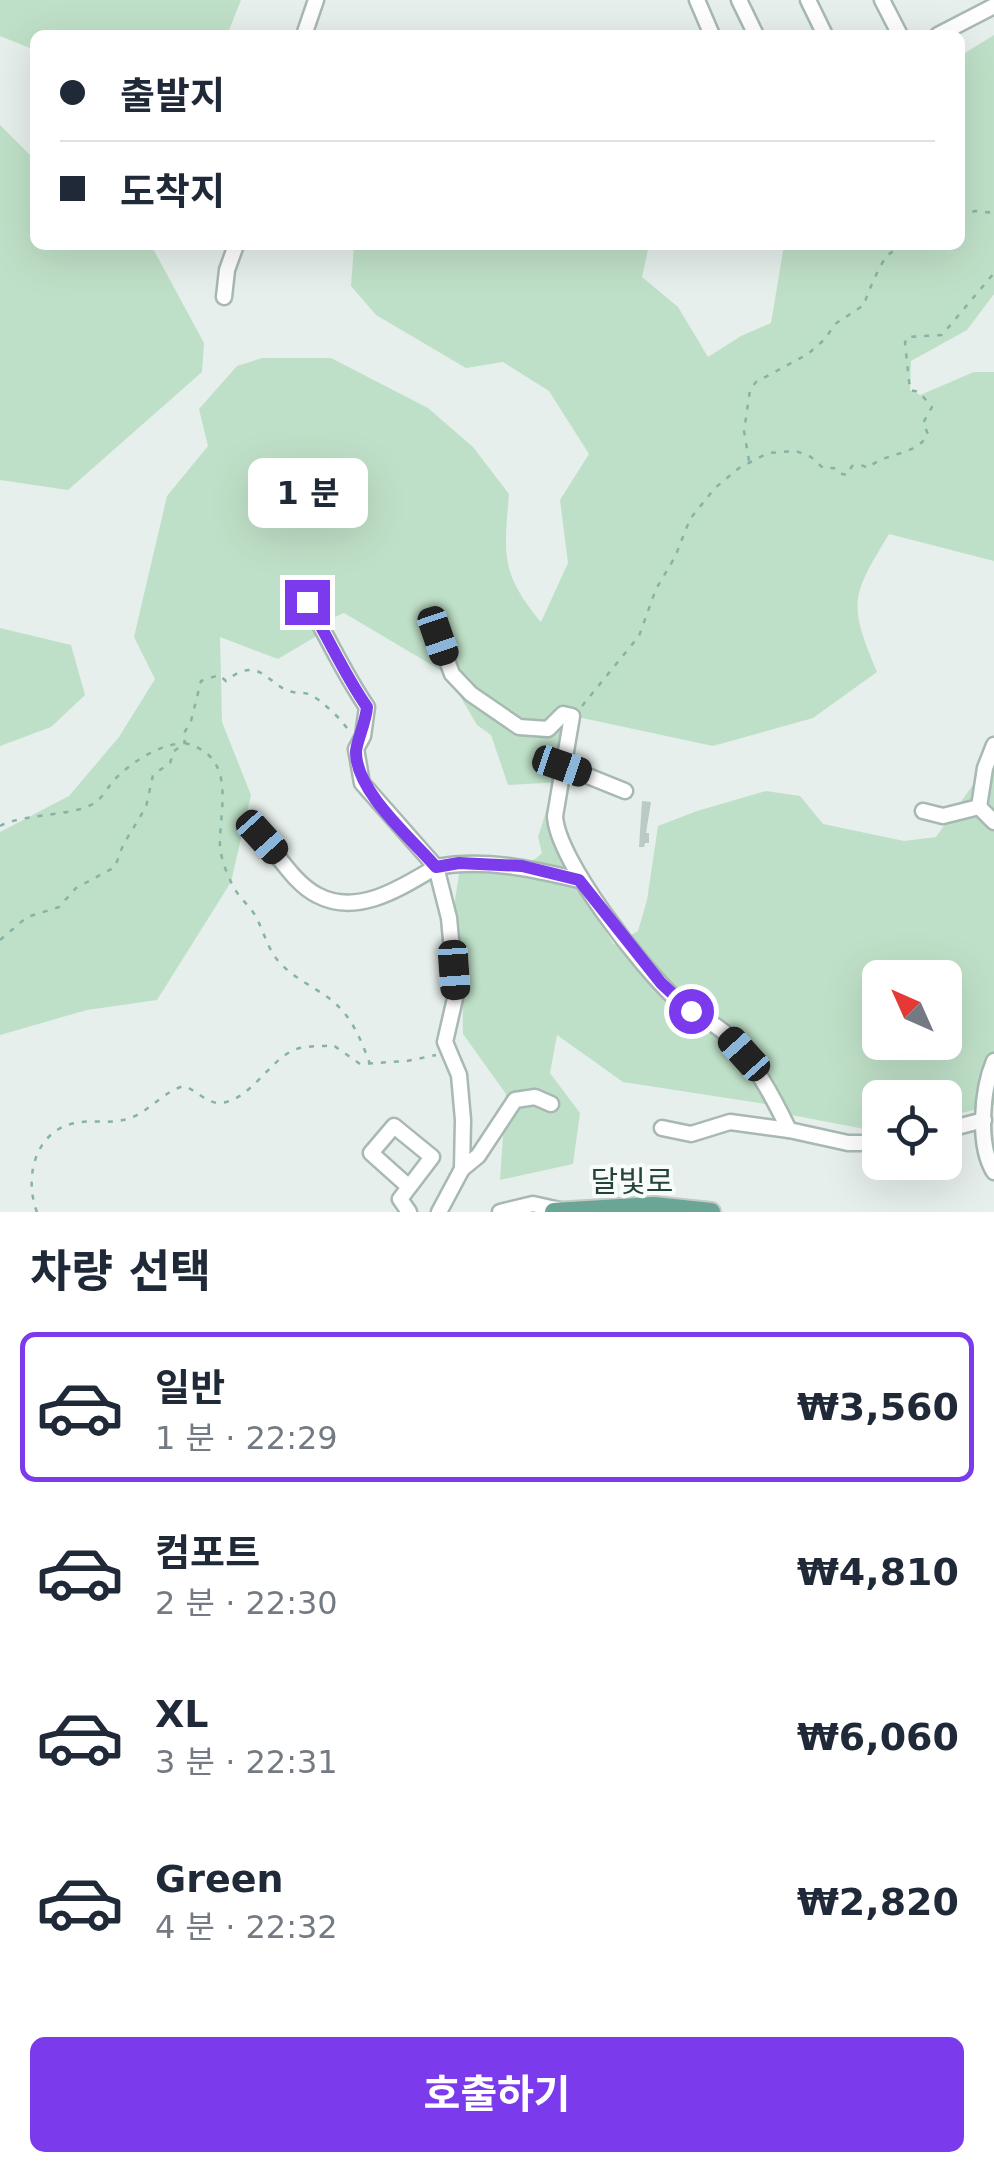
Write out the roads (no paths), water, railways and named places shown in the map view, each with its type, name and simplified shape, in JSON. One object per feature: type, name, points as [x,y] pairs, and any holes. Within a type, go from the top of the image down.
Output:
[{"type":"main road","name":"달빛로","points":[[557,1211],[654,1206],[711,1212]]},
{"type":"street","points":[[306,30],[316,0]]},
{"type":"street","points":[[697,0],[710,30]]},
{"type":"street","points":[[739,0],[754,30]]},
{"type":"street","points":[[808,0],[823,30]]},
{"type":"street","points":[[882,0],[897,30]]},
{"type":"street","points":[[948,30],[994,6]]},
{"type":"street","points":[[224,297],[234,250]]},
{"type":"street","points":[[307,602],[345,675],[367,707],[363,736],[356,749],[362,783],[436,867],[450,918],[456,994],[445,1042],[454,1060],[461,1093],[462,1170]]},
{"type":"street","points":[[438,636],[452,674],[471,694],[519,727],[548,729],[563,714],[572,716],[562,766],[556,831],[579,880],[677,1000],[724,1032],[744,1054],[761,1076],[789,1130]]},
{"type":"street","points":[[979,808],[985,768],[994,745]]},
{"type":"street","points":[[562,766],[625,790]]},
{"type":"street","points":[[923,811],[942,816],[979,808]]},
{"type":"street","points":[[979,808],[994,822]]},
{"type":"street","points":[[262,837],[301,882],[317,895],[338,902],[374,899],[399,890],[436,867],[459,863],[522,866],[579,880]]},
{"type":"street","points":[[994,1061],[984,1120],[984,1151],[994,1172]]},
{"type":"street","points":[[438,1212],[462,1170],[478,1156],[515,1100],[535,1097],[551,1104]]},
{"type":"street","points":[[962,1126],[984,1120]]},
{"type":"street","points":[[662,1128],[690,1134],[730,1122],[862,1143]]},
{"type":"street","points":[[408,1212],[400,1199],[409,1187]]},
{"type":"street","points":[[500,1212],[533,1204],[557,1211]]}]
